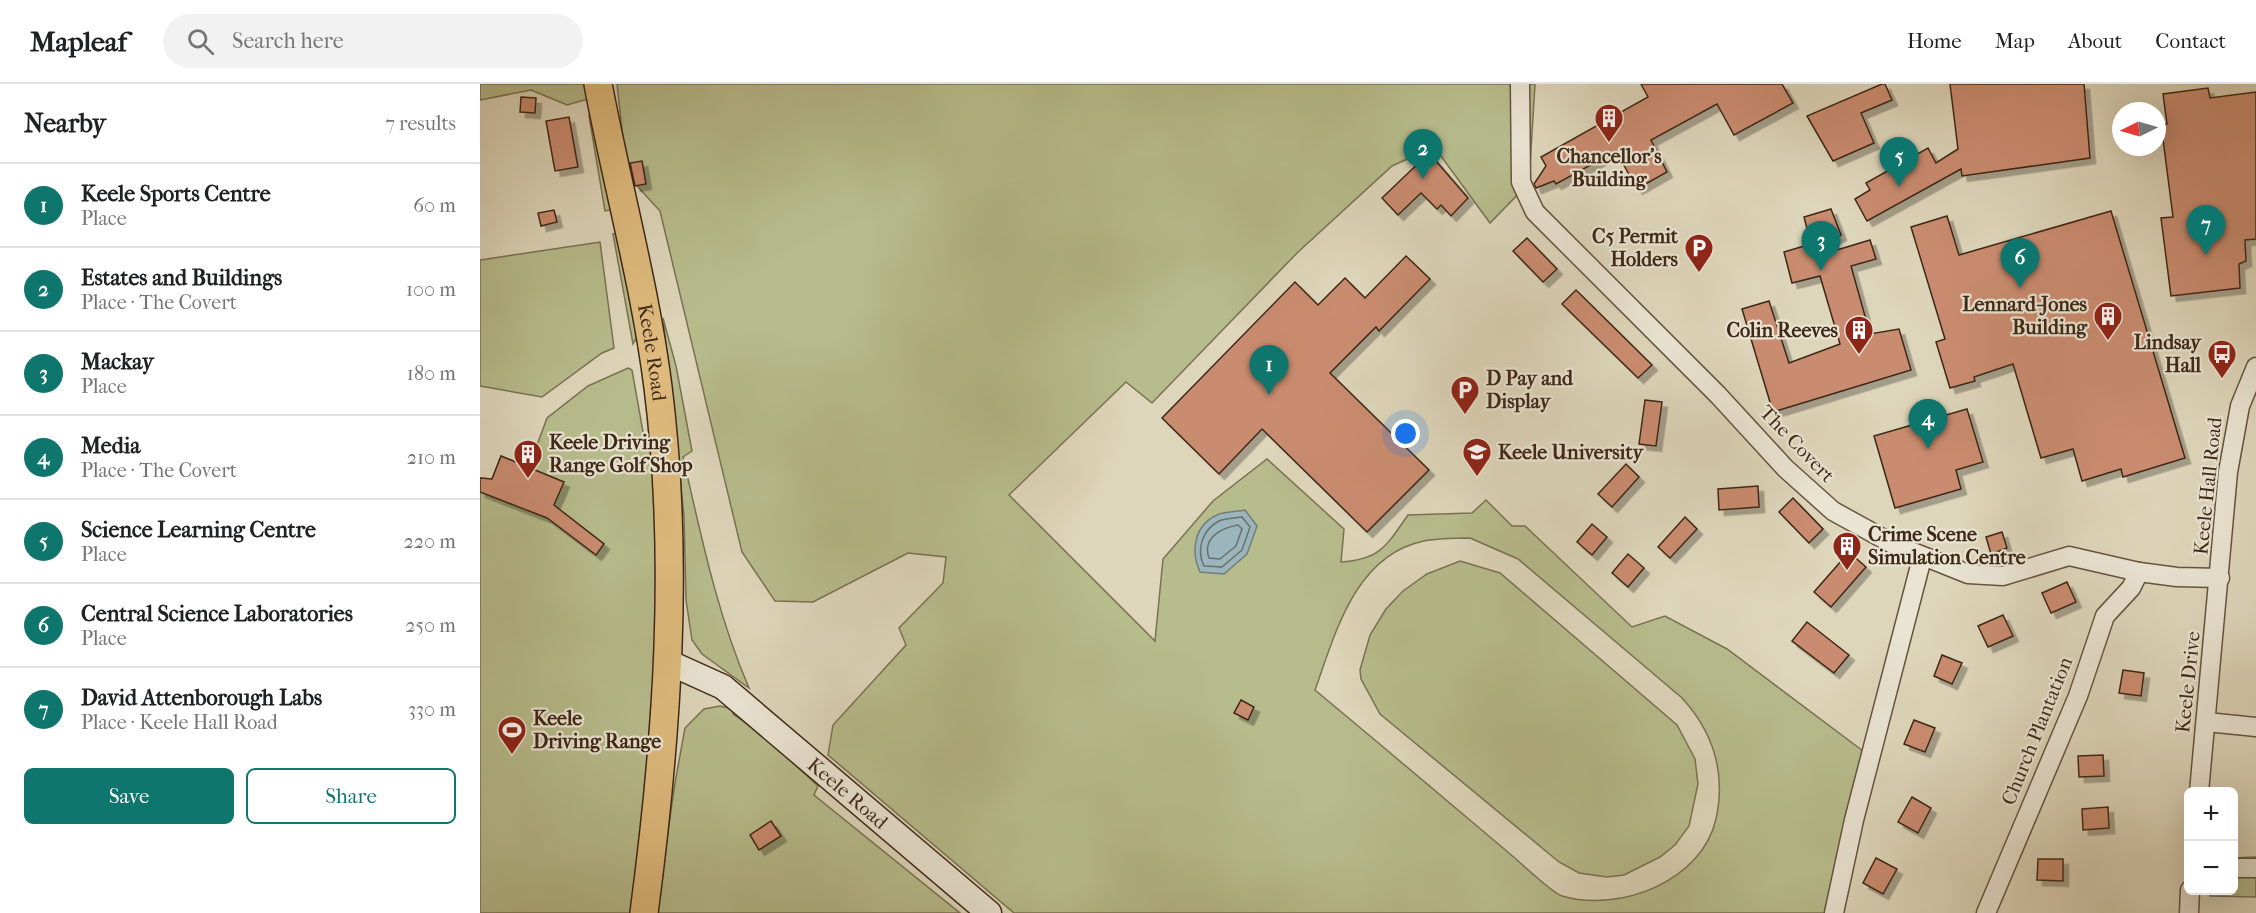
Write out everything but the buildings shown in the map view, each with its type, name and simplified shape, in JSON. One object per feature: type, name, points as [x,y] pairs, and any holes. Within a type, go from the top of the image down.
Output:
[{"type":"main road","name":"Keele Road","points":[[598,84],[658,388],[666,465],[670,663],[644,913]]},
{"type":"street","name":"The Covert","points":[[1520,84],[1521,182],[1535,212],[1718,394],[1785,468],[1833,511],[1922,558],[1968,574],[2003,576],[2069,556],[2139,572],[2177,577],[2220,578]]},
{"type":"street","name":"Keele Hall Road","points":[[2220,578],[2232,443],[2240,406],[2256,368]]},
{"type":"street","points":[[1834,913],[1854,820],[1922,558]]},
{"type":"street","name":"Church Plantation","points":[[1986,913],[2078,696],[2105,616],[2131,588],[2139,572]]},
{"type":"street","name":"Keele Drive","points":[[2200,787],[2220,578]]},
{"type":"street","name":"Keele Road","points":[[670,663],[723,687],[989,913]]},
{"type":"street","points":[[2207,722],[2256,727]]},
{"type":"street","points":[[2238,868],[2256,868]]},
{"type":"street","points":[[2188,913],[2190,895]]},
{"type":"green space","points":[[480,84],[585,84],[588,99],[567,105],[531,90],[480,100]]},
{"type":"green space","points":[[617,84],[1535,84],[1529,183],[1490,223],[1438,152],[1414,156],[1392,166],[1297,253],[1152,403],[1126,382],[1009,495],[1155,641],[1163,559],[1213,501],[1267,459],[1344,529],[1341,562],[1374,554],[1388,543],[1408,515],[1472,513],[1486,500],[1512,526],[1525,526],[1632,627],[1665,616],[1727,649],[1863,751],[1827,913],[1014,913],[828,755],[833,725],[906,645],[899,628],[943,583],[946,557],[908,553],[813,602],[775,601],[742,552],[660,211],[627,175]],"holes":[[[1470,538],[1518,559],[1682,698],[1693,711],[1709,739],[1718,769],[1719,802],[1716,819],[1708,841],[1694,860],[1676,875],[1656,887],[1609,900],[1585,900],[1557,894],[1315,690],[1340,622],[1351,600],[1364,580],[1381,562],[1400,549],[1430,540]]]},
{"type":"green space","points":[[589,116],[594,116],[616,209],[605,211]]},
{"type":"green space","points":[[621,233],[639,334],[633,344],[613,234]]},
{"type":"green space","points":[[600,242],[614,348],[602,353],[542,397],[480,386],[480,260]]},
{"type":"green space","points":[[663,318],[676,366],[692,451],[683,457],[696,516],[719,603],[749,688],[702,654],[692,640],[686,600],[684,516]]},
{"type":"green space","points":[[628,368],[632,370],[646,449],[656,448],[660,643],[634,913],[480,913],[480,478],[492,479],[501,456],[529,467],[547,418],[588,386]]},
{"type":"green space","points":[[1460,561],[1500,573],[1677,725],[1695,759],[1698,784],[1689,826],[1675,845],[1660,857],[1624,875],[1607,877],[1579,873],[1559,862],[1380,714],[1361,679],[1360,670],[1370,635],[1386,609],[1403,591],[1427,574]]},
{"type":"green space","points":[[720,706],[733,709],[733,714],[762,734],[818,786],[814,795],[960,913],[656,913],[685,728],[704,709]]},
{"type":"green space","points":[[2256,857],[2256,897],[2210,896],[2238,895],[2238,858]]},
{"type":"water","points":[[1245,510],[1257,526],[1247,554],[1224,574],[1200,572],[1195,548],[1203,526],[1220,514]]},
{"type":"place","name":"Chancellor's Building","points":[[1609,144]]},
{"type":"place","name":"Estates and Buildings","points":[[1423,179]]},
{"type":"place","name":"Science Learning Centre","points":[[1899,187]]},
{"type":"place","name":"David Attenborough Labs","points":[[2206,255]]},
{"type":"place","name":"Mackay","points":[[1821,271]]},
{"type":"place","name":"C5 Permit Holders","points":[[1699,274]]},
{"type":"place","name":"Central Science Laboratories","points":[[2020,288]]},
{"type":"place","name":"Lennard-Jones Building","points":[[2108,342]]},
{"type":"place","name":"Colin Reeves","points":[[1859,356]]},
{"type":"place","name":"Lindsay Hall","points":[[2222,380]]},
{"type":"place","name":"Keele Sports Centre","points":[[1269,395]]},
{"type":"place","name":"D Pay and Display","points":[[1465,416]]},
{"type":"place","name":"Media","points":[[1928,449]]},
{"type":"place","name":"Keele University","points":[[1477,478]]},
{"type":"place","name":"Keele Driving Range Golf Shop","points":[[528,480]]},
{"type":"place","name":"Crime Scene Simulation Centre","points":[[1847,572]]},
{"type":"place","name":"Keele Driving Range","points":[[512,756]]}]
